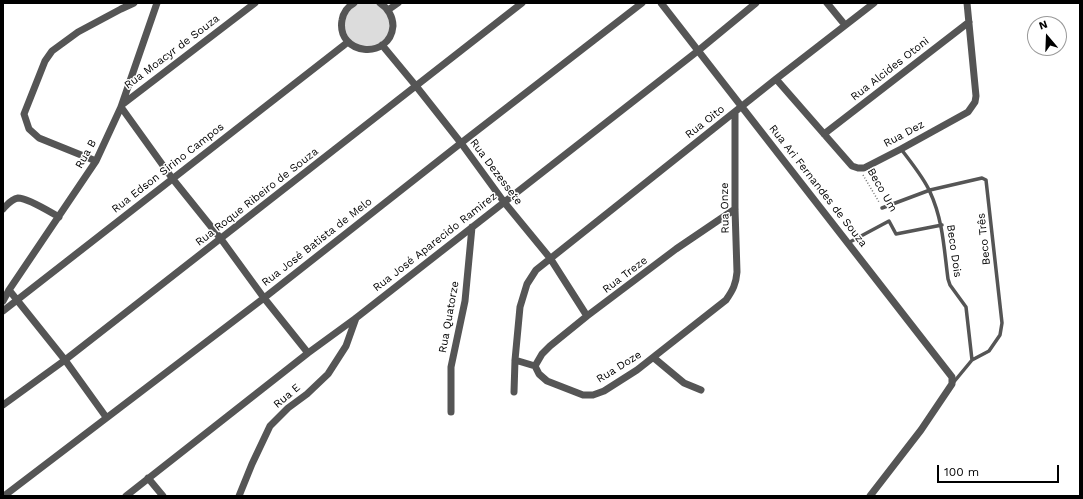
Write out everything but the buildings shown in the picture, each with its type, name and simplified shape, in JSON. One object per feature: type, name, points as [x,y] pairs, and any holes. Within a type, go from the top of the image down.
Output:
[{"type":"street","points":[[96,161],[39,138],[29,129],[24,114],[44,61],[52,51],[78,32],[134,3]]},
{"type":"street","name":"Rua B","points":[[3,301],[96,161],[122,106],[157,3]]},
{"type":"street","name":"Rua Moacyr de Souza","points":[[122,106],[254,3]]},
{"type":"street","points":[[352,3],[346,11],[342,22],[343,35],[354,47],[361,50],[368,50],[376,49],[382,45],[388,40],[391,33],[393,25],[392,18],[388,10],[380,3]]},
{"type":"street","points":[[388,10],[398,3]]},
{"type":"street","name":"Rua Roque Ribeiro de Souza","points":[[3,405],[65,360],[522,3]]},
{"type":"street","name":"Rua José Batista de Melo","points":[[4,496],[264,298],[642,3]]},
{"type":"street","name":"Rua Ari Fernandes de Souza","points":[[661,3],[949,372],[953,380],[952,384]]},
{"type":"street","name":"Rua José Aparecido Ramirez","points":[[126,496],[308,352],[356,318],[699,50],[756,3]]},
{"type":"street","points":[[827,3],[845,25]]},
{"type":"street","name":"Rua Oito","points":[[550,258],[874,3]]},
{"type":"street","name":"Rua Dez","points":[[858,168],[864,168],[901,149],[968,112],[972,108],[976,96],[967,3]]},
{"type":"street","name":"Rua Alcides Otoni","points":[[824,134],[969,22]]},
{"type":"street","name":"Rua Edson Sirino Campos","points":[[3,311],[348,42]]},
{"type":"street","name":"Rua Dezessete","points":[[382,45],[461,143],[504,202],[550,258],[587,316]]},
{"type":"street","points":[[776,79],[852,166],[858,168]]},
{"type":"street","points":[[122,106],[172,178],[221,239],[264,298],[308,352]]},
{"type":"street","name":"Rua Onze","points":[[726,300],[737,281],[735,113]]},
{"type":"street","points":[[3,209],[11,201],[19,198],[27,200],[59,216]]},
{"type":"street","name":"Rua Treze","points":[[535,366],[542,354],[550,346],[587,316],[676,249],[735,209]]},
{"type":"street","name":"Rua Quatorze","points":[[451,412],[451,367],[465,301],[472,227]]},
{"type":"street","points":[[514,392],[515,360],[520,307],[527,284],[536,270],[550,258]]},
{"type":"street","points":[[9,290],[65,360],[106,417]]},
{"type":"street","name":"Rua Doze","points":[[535,366],[547,381],[583,395],[592,396],[604,391],[654,358],[726,300]]},
{"type":"street","name":"Rua E","points":[[239,496],[270,426],[288,408],[307,394],[328,374],[346,346],[356,318]]},
{"type":"street","points":[[654,358],[684,382],[701,390]]},
{"type":"street","points":[[515,360],[535,366]]},
{"type":"street","points":[[870,496],[921,430],[952,384]]},
{"type":"street","points":[[148,478],[164,496]]},
{"type":"lane","name":"Beco Dois","points":[[901,149],[930,190],[942,225],[948,279],[950,285],[966,307],[972,360]]},
{"type":"lane","name":"Beco Três","points":[[882,208],[930,190],[982,178],[986,180],[1002,323],[1000,335],[997,341],[988,351],[972,360],[952,384]]},
{"type":"lane","name":"Beco Um","points":[[848,243],[889,221],[896,234],[942,225]]},
{"type":"path","name":"Beco Um","points":[[858,168],[882,208]]},
{"type":"shaded area","points":[[357,3],[378,3],[387,11],[391,25],[387,38],[375,47],[354,45],[344,33],[345,16]]}]
